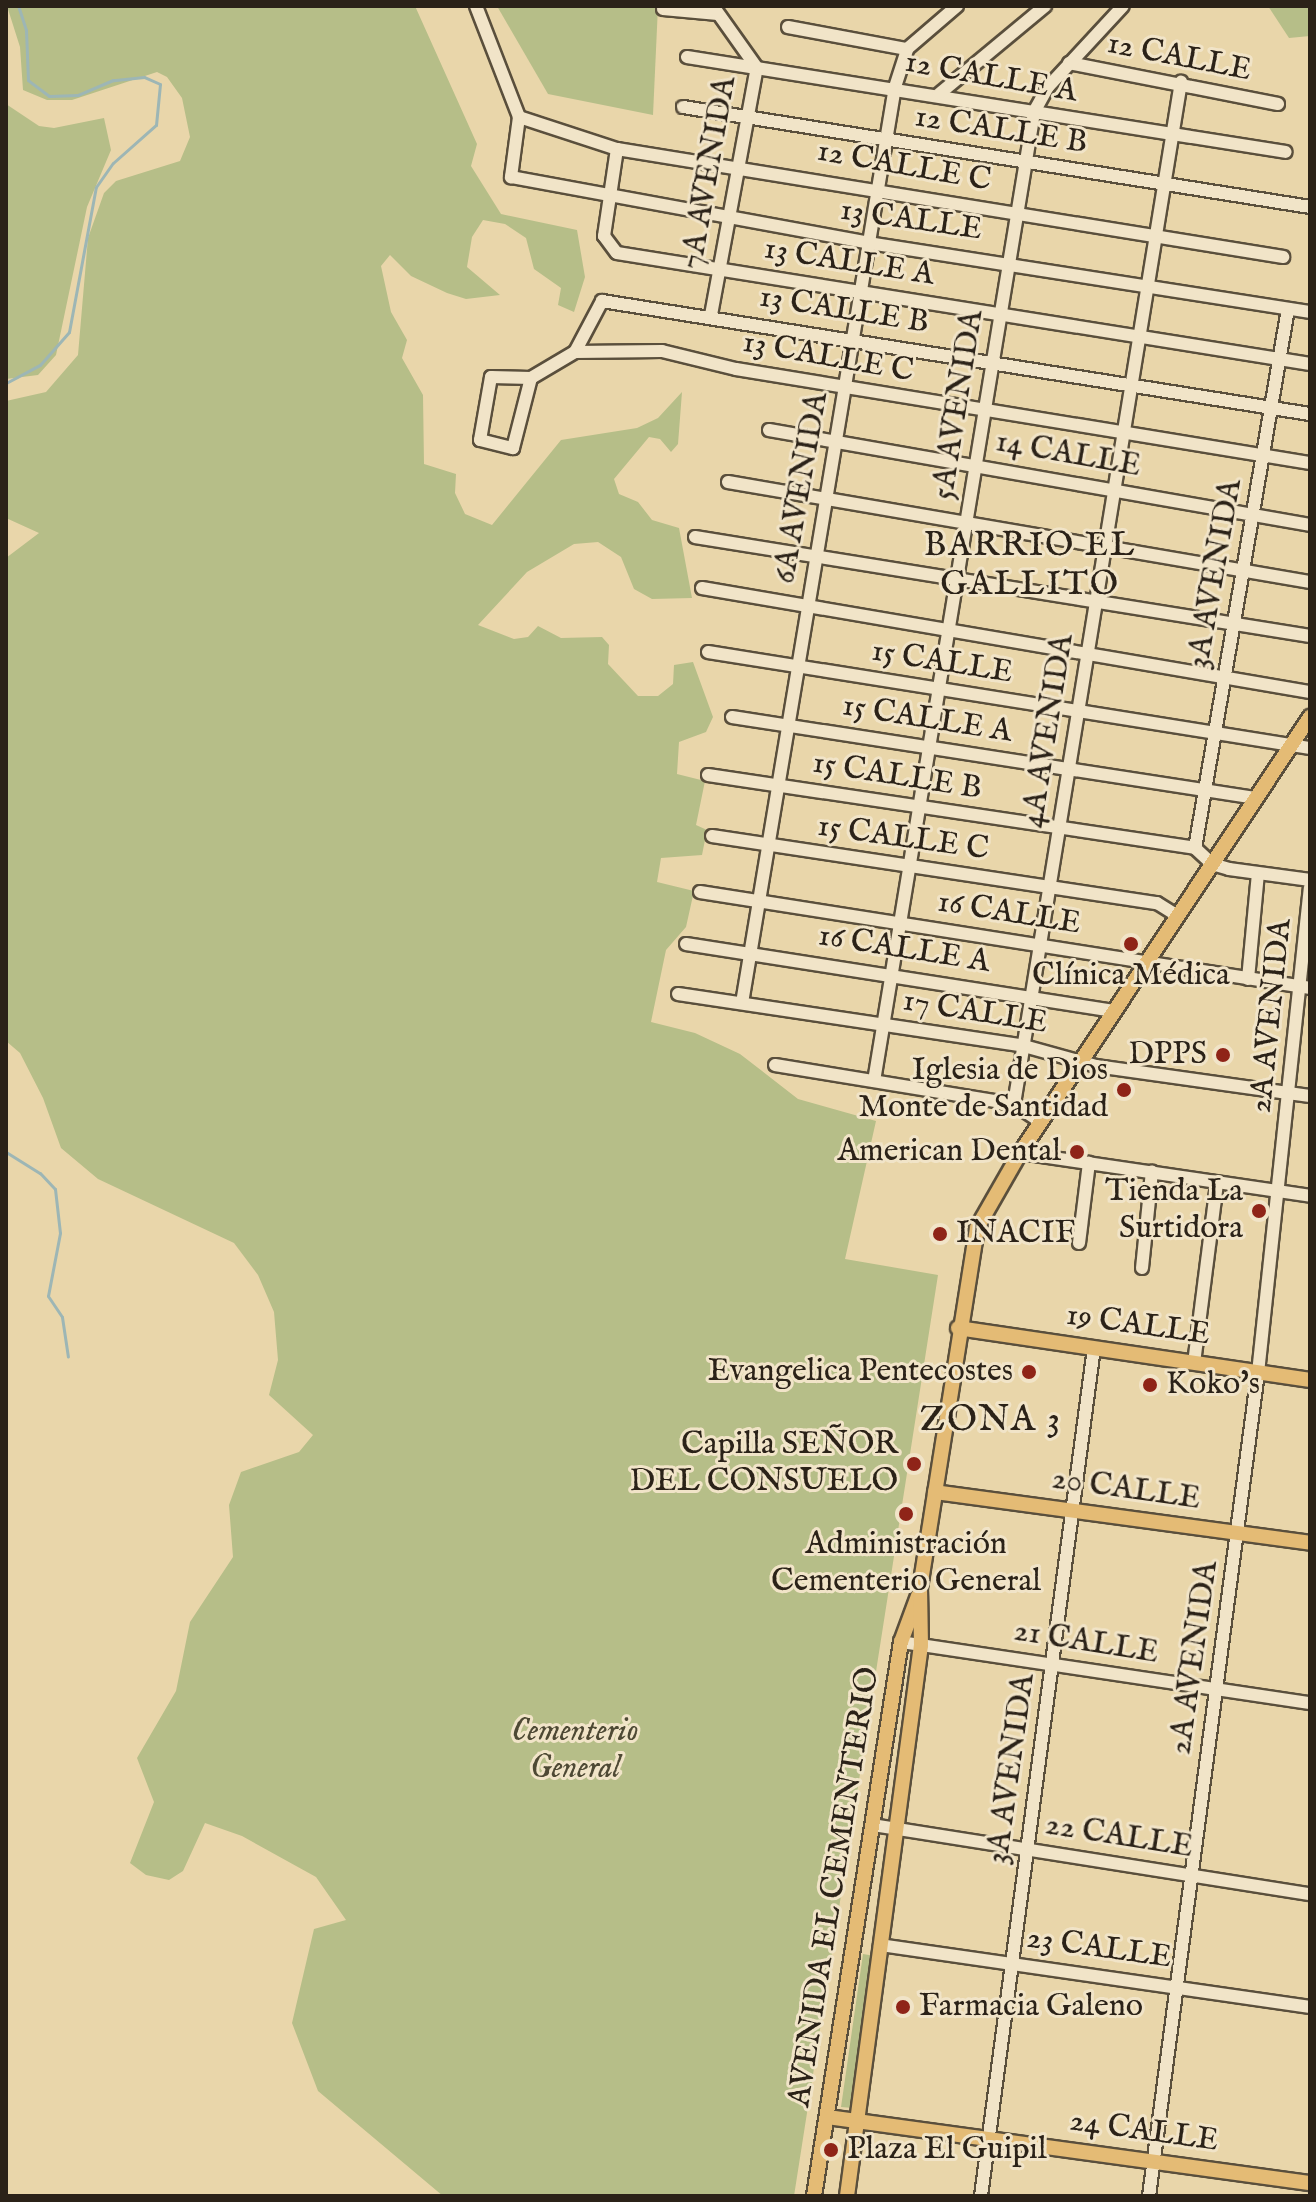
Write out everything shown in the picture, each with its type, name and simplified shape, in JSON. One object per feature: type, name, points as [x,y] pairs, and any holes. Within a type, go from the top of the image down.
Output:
[{"type":"main road","name":"AVENIDA EL CEMENTERIO","points":[[847,2196],[921,1645],[920,1588],[958,1328],[977,1228],[1020,1153],[1310,717]]},
{"type":"main road","name":"19 CALLE","points":[[958,1328],[1310,1380]]},
{"type":"main road","name":"20 CALLE","points":[[935,1492],[1310,1543]]},
{"type":"main road","name":"AVENIDA EL CEMENTERIO","points":[[814,2196],[901,1642],[920,1588]]},
{"type":"main road","name":"24 CALLE","points":[[827,2117],[1310,2183]]},
{"type":"street","points":[[476,6],[519,117]]},
{"type":"street","points":[[788,27],[907,49],[957,6]]},
{"type":"street","points":[[939,94],[1045,6]]},
{"type":"street","name":"5A AVENIDA","points":[[874,1081],[1034,112],[1069,63],[1123,6]]},
{"type":"street","points":[[663,9],[716,10]]},
{"type":"street","name":"7A AVENIDA","points":[[711,315],[757,68],[716,10]]},
{"type":"street","name":"6A AVENIDA","points":[[742,1003],[895,87],[907,49]]},
{"type":"street","name":"12 CALLE A","points":[[687,57],[895,87],[1286,152]]},
{"type":"street","name":"12 CALLE","points":[[1069,63],[1181,82],[1278,104]]},
{"type":"street","name":"4A AVENIDA","points":[[1014,1104],[1181,82]]},
{"type":"street","name":"12 CALLE B","points":[[683,107],[1310,207]]},
{"type":"street","name":"12 CALLE C","points":[[519,117],[617,149],[739,165],[1283,257]]},
{"type":"street","name":"13 CALLE","points":[[519,117],[509,173],[869,243],[1009,261],[1310,312]]},
{"type":"street","points":[[610,195],[617,149]]},
{"type":"street","name":"13 CALLE A","points":[[610,195],[604,236],[617,253],[1310,364]]},
{"type":"street","name":"13 CALLE B","points":[[575,352],[605,301],[711,315],[1310,414]]},
{"type":"street","name":"3A AVENIDA","points":[[1195,848],[1288,309]]},
{"type":"street","name":"13 CALLE C","points":[[575,352],[662,351],[846,387],[1310,463]]},
{"type":"street","points":[[531,378],[511,448],[479,439],[489,382],[494,375],[531,378],[575,352]]},
{"type":"street","name":"14 CALLE","points":[[769,430],[1310,525]]},
{"type":"street","points":[[728,482],[1310,582]]},
{"type":"street","points":[[695,537],[1310,636]]},
{"type":"street","points":[[702,588],[1310,692]]},
{"type":"street","name":"15 CALLE","points":[[708,652],[1310,748]]},
{"type":"street","name":"15 CALLE A","points":[[732,717],[1255,798]]},
{"type":"street","name":"15 CALLE B","points":[[708,775],[1195,848]]},
{"type":"street","name":"15 CALLE C","points":[[712,836],[1157,903],[1178,916]]},
{"type":"street","points":[[1195,848],[1212,864],[1310,880]]},
{"type":"street","points":[[1248,979],[1258,873]]},
{"type":"street","name":"2A AVENIDA","points":[[1149,2196],[1238,1533],[1306,988],[1310,888]]},
{"type":"street","name":"16 CALLE","points":[[700,892],[1306,988]]},
{"type":"street","name":"16 CALLE A","points":[[686,944],[1114,1011]]},
{"type":"street","name":"17 CALLE","points":[[678,994],[1024,1046],[1081,1061],[1310,1096]]},
{"type":"street","points":[[775,1065],[1014,1104],[1041,1122]]},
{"type":"street","points":[[1020,1153],[1310,1196]]},
{"type":"street","points":[[1079,1243],[1089,1163]]},
{"type":"street","points":[[1142,1268],[1152,1172]]},
{"type":"street","points":[[1194,1363],[1217,1183]]},
{"type":"street","name":"3A AVENIDA","points":[[981,2196],[1094,1348]]},
{"type":"street","name":"21 CALLE","points":[[901,1642],[1310,1703]]},
{"type":"street","name":"22 CALLE","points":[[873,1825],[1310,1894]]},
{"type":"street","name":"23 CALLE","points":[[880,1945],[1310,2007]]},
{"type":"green space","name":"Cementerio General","points":[[7,6],[415,6],[477,144],[471,166],[501,214],[577,230],[585,277],[574,312],[558,305],[561,288],[534,269],[526,238],[505,224],[483,220],[472,237],[467,267],[500,295],[466,299],[447,293],[411,276],[390,255],[381,266],[391,312],[407,340],[402,358],[423,395],[424,464],[456,474],[455,493],[465,514],[492,525],[561,440],[637,428],[658,418],[682,392],[678,444],[671,452],[660,439],[649,437],[614,479],[619,494],[638,502],[652,520],[679,528],[692,598],[652,599],[634,589],[621,557],[598,542],[574,544],[527,572],[478,625],[514,639],[528,637],[538,626],[561,638],[602,637],[609,645],[608,664],[638,696],[658,696],[673,684],[674,665],[693,662],[713,717],[706,732],[679,742],[677,774],[705,781],[696,825],[707,830],[702,855],[661,858],[657,882],[694,891],[686,927],[666,950],[651,1022],[695,1033],[740,1054],[798,1099],[876,1121],[845,1259],[938,1275],[794,2196],[443,2196],[318,2091],[292,2023],[314,1929],[346,1920],[316,1877],[242,1836],[205,1823],[183,1871],[169,1880],[146,1875],[130,1863],[154,1802],[137,1758],[176,1691],[190,1622],[233,1557],[229,1505],[241,1472],[299,1452],[313,1435],[269,1395],[278,1360],[274,1312],[258,1275],[234,1243],[98,1179],[61,1148],[43,1098],[20,1053],[6,1041],[6,558],[39,533],[6,518],[6,401],[46,392],[78,355],[88,238],[104,193],[116,181],[180,161],[190,137],[182,98],[167,77],[157,72],[72,100],[47,100],[23,90],[20,47]]},
{"type":"green space","points":[[497,6],[658,6],[653,115],[548,94]]},
{"type":"green space","points":[[1268,6],[1310,6],[1310,36],[1289,38]]},
{"type":"green space","points":[[6,104],[39,126],[54,128],[104,118],[111,150],[87,207],[56,355],[38,375],[6,379]]},
{"type":"green space","points":[[863,1954],[875,1956],[853,2108],[841,2107]]},
{"type":"waterway","points":[[6,383],[40,365],[69,332],[96,187],[113,163],[156,125],[160,84],[144,77],[113,80],[78,95],[49,96],[28,80],[26,30],[18,6]]},
{"type":"waterway","points":[[6,1152],[40,1173],[55,1189],[60,1233],[48,1296],[62,1317],[68,1357]]},
{"type":"place","name":"Clínica Médica","points":[[1131,944]]},
{"type":"place","name":"DPPS","points":[[1223,1055]]},
{"type":"place","name":"Iglesia de Dios Monte de Santidad","points":[[1124,1090]]},
{"type":"place","name":"American Dental","points":[[1077,1152]]},
{"type":"place","name":"Tienda La Surtidora","points":[[1259,1211]]},
{"type":"place","name":"INACIF","points":[[940,1234]]},
{"type":"place","name":"Evangelica Pentecostes","points":[[1029,1372]]},
{"type":"place","name":"Koko's","points":[[1150,1385]]},
{"type":"place","name":"Capilla SEÑOR DEL CONSUELO","points":[[914,1464]]},
{"type":"place","name":"Administración Cementerio General","points":[[906,1514]]},
{"type":"place","name":"Farmacia Galeno","points":[[903,2007]]},
{"type":"place","name":"Plaza El Guipil","points":[[831,2150]]},
{"type":"district","name":"BARRIO EL GALLITO","points":[[1030,564]]},
{"type":"district","name":"ZONA 3","points":[[991,1421]]}]
